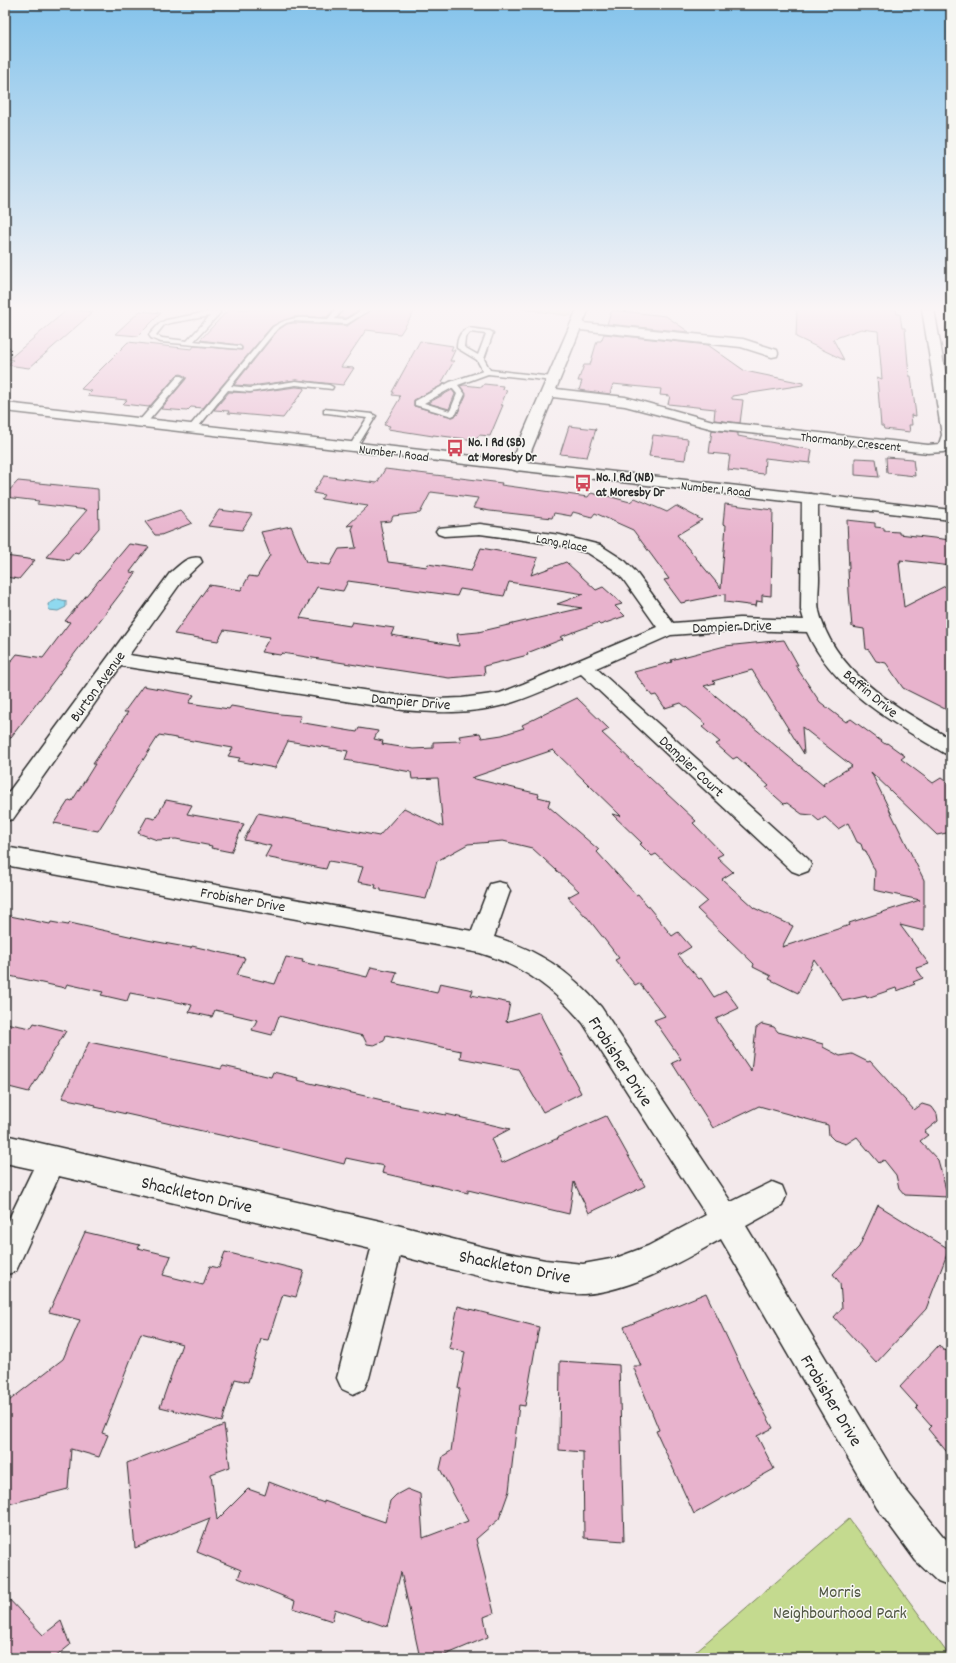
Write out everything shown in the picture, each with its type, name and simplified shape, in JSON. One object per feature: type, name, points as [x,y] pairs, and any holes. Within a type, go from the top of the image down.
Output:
[{"type":"street","points":[[517,466],[550,387]]},
{"type":"street","name":"Thormanby Crescent","points":[[558,387],[632,403],[712,425],[928,449],[943,448],[947,445],[949,435],[941,387]]},
{"type":"street","name":"Number 1 Road","points":[[5,407],[951,516]]},
{"type":"street","name":"Baffin Drive","points":[[810,499],[810,610],[813,626],[821,641],[835,662],[851,679],[876,700],[951,748]]},
{"type":"street","name":"Lang Place","points":[[444,531],[480,529],[560,540],[594,549],[619,566],[629,575],[668,629]]},
{"type":"street","name":"Burton Avenue","points":[[5,813],[176,577],[194,562]]},
{"type":"street","name":"Dampier Drive","points":[[116,659],[403,703],[437,706],[462,705],[502,699],[668,629],[740,624],[813,626]]},
{"type":"street","name":"Dampier Court","points":[[583,666],[800,865]]},
{"type":"street","name":"Frobisher Drive","points":[[5,856],[480,943],[508,952],[535,964],[574,993],[592,1016],[726,1220],[889,1496],[929,1548],[951,1569]]},
{"type":"street","points":[[480,943],[498,891]]},
{"type":"street","name":"Shackleton Drive","points":[[5,1149],[389,1238],[503,1267],[545,1275],[583,1279],[616,1273],[656,1258],[726,1220]]},
{"type":"street","points":[[5,1260],[52,1160]]},
{"type":"street","points":[[726,1220],[772,1196]]},
{"type":"street","points":[[353,1378],[389,1238]]},
{"type":"lane","points":[[142,423],[174,387]]},
{"type":"lane","points":[[192,429],[226,388],[250,390],[272,387]]},
{"type":"lane","points":[[448,387],[418,403],[452,414],[461,394],[455,387]]},
{"type":"lane","points":[[327,411],[372,416],[353,448]]},
{"type":"green space","name":"Morris Neighbourhood Park","points":[[849,1519],[951,1658],[688,1658]]},
{"type":"water","points":[[58,599],[66,601],[66,607],[58,611],[49,610],[48,604]]},
{"type":"building","points":[[83,387],[167,387],[149,407],[123,404],[127,400],[87,396],[92,391],[81,389]]},
{"type":"building","points":[[180,387],[221,387],[203,408],[191,407],[187,411],[161,409]]},
{"type":"building","points":[[296,387],[305,388],[283,418],[228,413],[229,411],[214,410],[229,392],[250,393]]},
{"type":"building","points":[[395,387],[439,387],[414,400],[414,406],[453,417],[457,415],[466,395],[460,387],[503,387],[502,389],[507,390],[501,405],[503,405],[490,436],[479,435],[476,440],[433,436],[388,429],[390,426],[384,425],[400,398],[400,396],[392,395],[394,392],[392,392]]},
{"type":"building","points":[[580,387],[612,387],[610,394],[579,390]]},
{"type":"building","points":[[638,387],[793,387],[732,396],[732,399],[743,400],[740,423],[714,420],[715,409],[668,404],[670,396],[660,395],[661,389]]},
{"type":"building","points":[[878,387],[912,387],[916,416],[911,415],[912,425],[909,425],[910,432],[884,429],[883,426],[881,426]]},
{"type":"building","points":[[452,390],[455,394],[449,409],[428,403]]},
{"type":"building","points":[[569,426],[596,429],[587,457],[560,454]]},
{"type":"building","points":[[712,430],[738,433],[738,436],[812,450],[810,463],[765,458],[764,474],[728,470],[730,455],[709,453]]},
{"type":"building","points":[[653,435],[688,439],[685,460],[649,456]]},
{"type":"building","points":[[886,457],[913,459],[915,476],[887,473]]},
{"type":"building","points":[[855,458],[876,459],[879,477],[855,475]]},
{"type":"building","points":[[385,469],[502,483],[501,485],[588,497],[591,493],[600,494],[630,502],[635,498],[667,512],[676,506],[702,520],[677,535],[721,588],[726,525],[723,524],[725,504],[773,510],[771,596],[762,595],[762,602],[757,601],[756,606],[725,602],[725,594],[681,603],[664,580],[669,579],[633,530],[595,513],[592,517],[573,512],[571,516],[554,513],[552,518],[490,511],[473,508],[478,498],[431,492],[420,513],[393,516],[391,521],[380,522],[388,562],[427,567],[428,564],[471,571],[481,548],[538,558],[531,575],[566,562],[596,590],[603,587],[622,604],[615,606],[625,616],[600,625],[598,623],[560,637],[563,639],[527,653],[528,655],[484,666],[485,675],[449,678],[282,653],[280,655],[261,652],[270,637],[224,630],[218,641],[174,634],[209,585],[241,590],[249,576],[257,577],[270,555],[261,532],[291,526],[306,562],[330,565],[339,549],[356,548],[352,529],[354,525],[347,526],[368,506],[321,499],[324,495],[313,493],[324,476],[377,483]],"holes":[[[348,581],[457,596],[460,589],[504,596],[509,582],[584,594],[557,604],[582,608],[478,632],[457,634],[459,646],[391,635],[394,628],[352,622],[350,626],[300,618],[317,587],[343,591]]]},
{"type":"building","points":[[18,481],[98,489],[99,528],[78,553],[75,552],[68,560],[46,557],[87,510],[37,504],[39,501],[5,497],[5,495]]},
{"type":"building","points":[[180,510],[192,523],[161,535],[155,535],[145,522]]},
{"type":"building","points":[[219,510],[252,514],[242,530],[208,526]]},
{"type":"building","points":[[847,520],[875,523],[875,527],[884,528],[884,531],[899,532],[899,534],[951,540],[951,566],[900,560],[901,562],[899,562],[904,607],[951,583],[951,712],[903,688],[886,663],[876,661],[869,650],[866,649],[864,629],[852,627],[849,592]]},
{"type":"building","points":[[129,544],[149,547],[130,572],[136,573],[5,745],[5,669],[17,654],[43,658],[70,622],[65,621]]},
{"type":"building","points":[[5,556],[35,560],[19,579],[5,577]]},
{"type":"building","points":[[784,640],[798,665],[795,665],[820,702],[846,722],[851,719],[885,744],[887,743],[905,756],[901,759],[933,783],[941,778],[951,785],[951,832],[937,835],[871,772],[924,880],[924,931],[900,925],[929,964],[916,968],[923,978],[913,982],[915,984],[897,991],[896,988],[867,998],[866,996],[843,1001],[814,959],[798,993],[769,979],[771,976],[753,967],[754,964],[697,909],[707,901],[656,854],[652,856],[640,844],[642,843],[612,814],[621,816],[553,750],[471,778],[539,794],[538,797],[550,800],[548,806],[599,850],[597,852],[636,895],[638,894],[672,936],[678,932],[691,947],[678,955],[699,979],[701,978],[714,997],[726,991],[739,1008],[716,1019],[751,1071],[756,1028],[762,1024],[774,1027],[778,1032],[823,1044],[823,1047],[840,1056],[852,1054],[868,1062],[870,1061],[914,1110],[922,1104],[932,1107],[937,1114],[938,1121],[924,1132],[928,1135],[920,1141],[938,1160],[948,1197],[905,1195],[899,1188],[896,1175],[884,1160],[879,1163],[857,1137],[846,1144],[834,1140],[829,1135],[828,1125],[759,1106],[713,1128],[672,1063],[681,1059],[654,1020],[665,1016],[639,983],[635,985],[615,960],[619,958],[587,917],[568,897],[579,891],[532,848],[503,841],[468,844],[437,861],[426,899],[381,891],[381,889],[375,888],[376,885],[358,882],[363,867],[329,861],[326,869],[265,857],[271,846],[244,840],[258,813],[379,836],[404,808],[443,827],[438,778],[412,779],[411,772],[345,760],[348,751],[288,741],[275,768],[238,761],[240,758],[228,756],[233,748],[159,735],[98,831],[54,823],[69,800],[72,801],[95,764],[93,764],[128,712],[124,712],[143,686],[194,695],[189,703],[229,709],[231,706],[301,716],[298,722],[357,732],[359,728],[378,731],[374,739],[383,741],[382,744],[413,749],[433,748],[433,742],[461,741],[459,736],[480,733],[482,738],[502,735],[524,728],[522,725],[577,698],[609,729],[602,733],[696,821],[693,823],[723,854],[717,857],[733,872],[722,879],[754,908],[793,926],[782,947],[920,900],[874,890],[875,871],[865,850],[863,850],[861,844],[857,842],[848,823],[838,829],[825,817],[819,821],[812,815],[802,814],[787,803],[784,804],[766,788],[769,786],[737,757],[733,759],[716,744],[720,742],[702,727],[706,724],[681,703],[665,708],[656,695],[652,696],[634,672],[672,662],[671,660],[725,646]],"holes":[[[752,670],[804,754],[802,727],[852,766],[823,784],[824,786],[704,686],[715,683],[713,681]]]},
{"type":"building","points":[[166,800],[192,805],[187,814],[244,824],[231,852],[211,848],[212,846],[176,839],[157,840],[138,833],[147,817],[155,819]]},
{"type":"building","points":[[5,915],[50,924],[51,922],[68,925],[70,923],[147,940],[191,948],[192,946],[245,958],[237,975],[275,984],[286,957],[367,977],[371,967],[397,972],[393,983],[437,993],[440,983],[473,990],[471,995],[510,1003],[506,1022],[539,1012],[581,1093],[543,1112],[518,1069],[460,1058],[461,1051],[386,1035],[384,1041],[374,1045],[367,1044],[363,1036],[279,1016],[272,1035],[252,1030],[257,1020],[215,1010],[212,1017],[189,1012],[192,1005],[130,993],[127,1001],[101,995],[103,992],[67,984],[65,988],[5,975]]},
{"type":"building","points":[[5,1023],[31,1028],[34,1023],[66,1031],[29,1092],[5,1086]]},
{"type":"building","points":[[89,1042],[221,1069],[223,1066],[271,1077],[273,1072],[298,1078],[297,1080],[382,1100],[382,1102],[446,1114],[510,1129],[491,1139],[502,1163],[606,1116],[645,1186],[589,1213],[574,1182],[569,1214],[468,1190],[468,1193],[382,1173],[384,1166],[346,1158],[344,1164],[230,1136],[95,1107],[96,1105],[62,1098]]},
{"type":"building","points":[[878,1205],[949,1249],[926,1309],[876,1363],[834,1317],[842,1308],[840,1283],[833,1274],[859,1247]]},
{"type":"building","points":[[85,1232],[140,1245],[138,1248],[171,1256],[163,1275],[203,1285],[210,1266],[219,1268],[225,1252],[304,1271],[296,1297],[283,1294],[268,1340],[261,1339],[248,1382],[235,1379],[222,1422],[160,1407],[182,1344],[141,1333],[102,1433],[108,1435],[99,1457],[71,1449],[68,1489],[5,1505],[5,1404],[63,1359],[80,1320],[49,1312]]},
{"type":"building","points":[[706,1293],[749,1384],[773,1428],[757,1436],[774,1469],[694,1514],[656,1431],[659,1430],[633,1366],[641,1366],[624,1327]]},
{"type":"building","points":[[458,1306],[539,1327],[525,1406],[519,1405],[509,1491],[499,1519],[476,1539],[494,1613],[484,1617],[488,1637],[438,1658],[420,1658],[401,1572],[387,1627],[335,1609],[332,1621],[293,1608],[295,1601],[238,1578],[241,1570],[197,1552],[210,1518],[135,1548],[127,1463],[224,1425],[230,1467],[211,1474],[217,1520],[248,1489],[265,1495],[269,1482],[324,1503],[324,1501],[385,1522],[390,1501],[396,1495],[407,1489],[420,1494],[423,1538],[468,1521],[440,1469],[443,1456],[451,1451],[460,1389],[458,1388],[465,1352],[449,1348]]},
{"type":"building","points":[[939,1345],[943,1350],[951,1351],[951,1457],[928,1429],[931,1426],[916,1409],[918,1407],[900,1387]]},
{"type":"building","points":[[560,1361],[619,1365],[624,1541],[584,1538],[583,1452],[559,1450]]},
{"type":"building","points":[[5,1595],[43,1635],[61,1621],[70,1645],[54,1658],[5,1658]]},
{"type":"place","name":"No. 1 Rd (SB) at Moresby Dr","points":[[455,448]]},
{"type":"place","name":"No. 1 Rd (NB) at Moresby Dr","points":[[583,483]]}]
